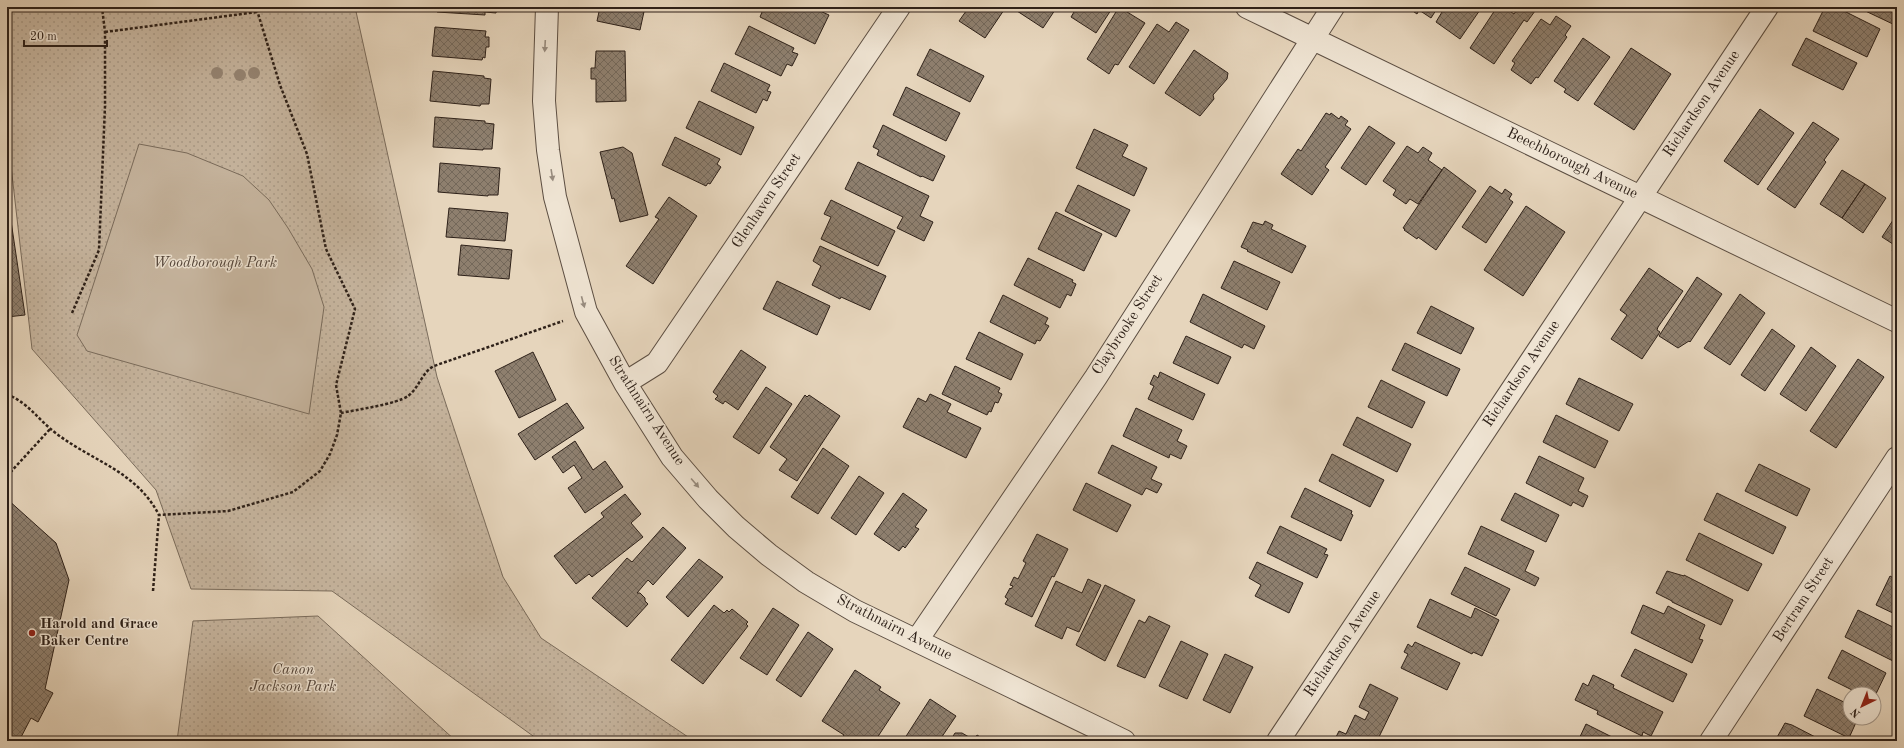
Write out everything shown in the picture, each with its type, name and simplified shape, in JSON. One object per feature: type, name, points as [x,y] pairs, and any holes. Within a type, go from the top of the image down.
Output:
[{"type":"street","name":"Strathnairn Avenue","points":[[547,7],[544,101],[548,150],[555,197],[586,312],[625,383],[672,457],[708,499],[736,527],[769,555],[806,582],[855,611],[1124,741]]},
{"type":"street","name":"Glenhaven Street","points":[[625,383],[657,363],[899,7]]},
{"type":"street","name":"Beechborough Avenue","points":[[1246,7],[1897,321]]},
{"type":"street","name":"Claybrooke Street","points":[[917,640],[1096,377],[1333,7]]},
{"type":"street","name":"Richardson Avenue","points":[[1278,741],[1767,7]]},
{"type":"street","name":"Bertram Street","points":[[1711,741],[1897,458]]},
{"type":"path","points":[[72,313],[99,250],[105,106],[105,32],[102,7]]},
{"type":"path","points":[[159,515],[228,511],[293,492],[320,471],[336,435],[341,413],[336,385],[355,310],[326,250],[307,154],[280,85],[256,7]]},
{"type":"path","points":[[105,32],[257,12]]},
{"type":"path","points":[[341,413],[396,401],[408,396],[428,369],[434,366],[586,312]]},
{"type":"path","points":[[7,394],[18,399],[32,409],[68,442],[134,481],[144,491],[159,515],[153,591]]},
{"type":"path","points":[[7,476],[51,428]]},
{"type":"green space","name":"Woodborough Park","points":[[7,7],[355,7],[437,377],[503,577],[541,638],[694,741],[540,741],[332,591],[191,589],[156,490],[32,349],[7,131]]},
{"type":"green space","points":[[139,144],[187,153],[243,176],[269,200],[288,228],[312,269],[324,307],[309,414],[87,351],[77,335]]},
{"type":"green space","name":"Canon Jackson Park","points":[[318,616],[456,741],[177,741],[193,621]]},
{"type":"building","points":[[437,7],[497,7],[496,13],[485,12],[485,15],[437,12]]},
{"type":"building","points":[[600,7],[645,7],[640,30],[597,21]]},
{"type":"building","points":[[764,7],[811,7],[829,15],[815,44],[760,17]]},
{"type":"building","points":[[969,7],[1006,7],[985,38],[959,21]]},
{"type":"building","points":[[1020,7],[1057,7],[1043,28],[1017,11]]},
{"type":"building","points":[[1077,7],[1113,7],[1096,33],[1071,17]]},
{"type":"building","points":[[1119,7],[1145,23],[1118,65],[1115,64],[1109,74],[1087,59]]},
{"type":"building","points":[[1407,7],[1438,7],[1431,18],[1419,10],[1417,14]]},
{"type":"building","points":[[1445,7],[1482,7],[1460,39],[1436,22]]},
{"type":"building","points":[[1497,7],[1504,7],[1514,14],[1519,7],[1529,7],[1535,11],[1527,22],[1524,20],[1494,64],[1470,48]]},
{"type":"building","points":[[1825,7],[1836,7],[1880,29],[1867,57],[1813,31]]},
{"type":"building","points":[[1857,7],[1897,7],[1897,26]]},
{"type":"building","points":[[1556,16],[1571,26],[1565,35],[1567,37],[1538,78],[1536,77],[1531,84],[1511,70],[1515,63],[1512,61],[1541,19],[1550,25]]},
{"type":"building","points":[[1176,22],[1189,30],[1154,84],[1129,67],[1157,24],[1169,32]]},
{"type":"building","points":[[749,26],[794,48],[792,52],[798,54],[792,66],[787,64],[781,76],[735,54]]},
{"type":"building","points":[[435,27],[486,31],[485,37],[489,37],[489,47],[486,47],[485,58],[483,57],[482,60],[432,56]]},
{"type":"building","points":[[1583,38],[1610,57],[1578,101],[1564,92],[1566,89],[1554,81]]},
{"type":"building","points":[[1806,38],[1857,63],[1843,90],[1792,65]]},
{"type":"building","points":[[1631,48],[1671,74],[1634,130],[1594,104]]},
{"type":"building","points":[[930,49],[984,76],[970,102],[917,75]]},
{"type":"building","points":[[1194,50],[1228,73],[1227,79],[1213,95],[1214,99],[1200,116],[1165,93]]},
{"type":"building","points":[[596,51],[625,51],[626,101],[596,102],[596,79],[591,79],[591,68],[595,68]]},
{"type":"building","points":[[724,63],[770,85],[767,91],[771,92],[767,101],[763,99],[756,113],[711,91]]},
{"type":"building","points":[[433,71],[484,76],[484,78],[491,79],[489,104],[481,104],[480,106],[430,101]]},
{"type":"building","points":[[906,87],[960,113],[946,141],[893,115]]},
{"type":"building","points":[[699,101],[754,127],[741,155],[686,128]]},
{"type":"building","points":[[1760,109],[1794,133],[1758,185],[1724,161]]},
{"type":"building","points":[[1326,113],[1330,115],[1331,113],[1339,119],[1341,116],[1348,121],[1345,125],[1351,129],[1325,167],[1329,170],[1312,195],[1281,174],[1298,149],[1301,151]]},
{"type":"building","points":[[435,117],[485,121],[485,123],[494,124],[492,149],[483,150],[433,147]]},
{"type":"building","points":[[1813,122],[1839,139],[1824,160],[1826,162],[1795,208],[1767,189]]},
{"type":"building","points":[[883,125],[945,156],[933,181],[922,176],[921,177],[877,155],[879,150],[873,147]]},
{"type":"building","points":[[1369,126],[1395,143],[1366,185],[1341,168]]},
{"type":"building","points":[[1094,129],[1128,145],[1122,156],[1147,168],[1134,196],[1076,168]]},
{"type":"building","points":[[675,137],[720,159],[717,164],[721,167],[710,184],[708,183],[706,186],[662,165]]},
{"type":"building","points":[[1407,146],[1418,153],[1423,147],[1432,153],[1428,160],[1442,170],[1418,204],[1410,199],[1406,204],[1393,195],[1396,190],[1383,181]]},
{"type":"building","points":[[623,147],[632,153],[648,215],[620,222],[614,198],[612,199],[600,152]]},
{"type":"building","points":[[858,162],[929,196],[920,216],[933,222],[924,241],[897,228],[903,217],[845,189]]},
{"type":"building","points":[[440,163],[500,168],[498,195],[488,196],[438,192]]},
{"type":"building","points":[[1444,167],[1476,191],[1436,250],[1418,237],[1417,239],[1403,228]]},
{"type":"building","points":[[1842,170],[1865,184],[1842,218],[1820,204]]},
{"type":"building","points":[[1865,184],[1886,198],[1863,233],[1842,218]]},
{"type":"building","points":[[1078,185],[1130,210],[1116,237],[1065,211]]},
{"type":"building","points":[[1490,186],[1502,194],[1505,189],[1512,194],[1509,199],[1513,202],[1486,243],[1462,227]]},
{"type":"building","points":[[7,194],[25,315],[7,317]]},
{"type":"building","points":[[669,197],[697,216],[653,284],[626,266],[659,219],[655,217]]},
{"type":"building","points":[[831,200],[895,231],[878,266],[821,239],[831,217],[824,214]]},
{"type":"building","points":[[1526,206],[1565,232],[1523,296],[1484,270]]},
{"type":"building","points":[[449,208],[508,213],[505,241],[446,237]]},
{"type":"building","points":[[1056,212],[1102,234],[1084,271],[1038,249]]},
{"type":"building","points":[[1897,214],[1897,254],[1892,251],[1896,246],[1882,237]]},
{"type":"building","points":[[1265,221],[1273,225],[1271,229],[1306,246],[1292,273],[1241,247],[1253,222],[1263,225]]},
{"type":"building","points":[[461,245],[512,250],[509,279],[458,275]]},
{"type":"building","points":[[820,246],[886,276],[870,310],[841,297],[840,299],[812,285],[821,266],[813,261]]},
{"type":"building","points":[[1028,258],[1073,280],[1072,282],[1076,284],[1071,296],[1067,294],[1060,308],[1014,285]]},
{"type":"building","points":[[1234,261],[1280,282],[1267,310],[1221,288]]},
{"type":"building","points":[[1649,268],[1683,291],[1658,327],[1657,330],[1660,332],[1642,359],[1611,339],[1627,315],[1620,310]]},
{"type":"building","points":[[1697,277],[1722,294],[1690,342],[1689,341],[1678,348],[1659,336]]},
{"type":"building","points":[[777,281],[830,306],[817,335],[763,309]]},
{"type":"building","points":[[1203,294],[1265,326],[1254,349],[1244,344],[1242,348],[1190,322]]},
{"type":"building","points":[[1740,294],[1765,313],[1730,365],[1704,348]]},
{"type":"building","points":[[1003,295],[1048,318],[1045,324],[1049,326],[1040,341],[1037,340],[1035,344],[990,322]]},
{"type":"building","points":[[1431,306],[1474,328],[1461,354],[1417,333]]},
{"type":"building","points":[[1772,329],[1795,346],[1765,391],[1741,375]]},
{"type":"building","points":[[979,332],[1023,354],[1011,380],[966,359]]},
{"type":"building","points":[[1186,336],[1231,357],[1218,384],[1173,363]]},
{"type":"building","points":[[1405,343],[1460,369],[1447,396],[1392,370]]},
{"type":"building","points":[[1811,347],[1836,366],[1806,411],[1780,394]]},
{"type":"building","points":[[741,350],[766,367],[738,410],[725,401],[723,404],[715,399],[718,396],[713,392]]},
{"type":"building","points":[[533,352],[556,400],[519,418],[495,371]]},
{"type":"building","points":[[1858,359],[1884,377],[1836,448],[1810,431]]},
{"type":"building","points":[[955,366],[1000,388],[998,392],[1002,394],[998,403],[995,402],[991,412],[989,411],[987,415],[942,394]]},
{"type":"building","points":[[1160,372],[1205,394],[1193,420],[1148,399],[1154,386],[1150,384],[1154,375],[1158,378]]},
{"type":"building","points":[[1579,378],[1633,404],[1619,431],[1566,404]]},
{"type":"building","points":[[1381,380],[1425,402],[1412,428],[1368,407]]},
{"type":"building","points":[[766,387],[792,404],[759,454],[733,437]]},
{"type":"building","points":[[930,394],[951,404],[947,412],[981,428],[966,458],[903,427],[918,398],[926,402]]},
{"type":"building","points":[[805,395],[807,397],[809,395],[840,416],[797,481],[779,470],[787,459],[770,447]]},
{"type":"building","points":[[567,403],[584,428],[535,460],[518,434]]},
{"type":"building","points":[[1136,408],[1182,430],[1177,441],[1187,446],[1181,459],[1170,454],[1169,458],[1123,436]]},
{"type":"building","points":[[1556,415],[1608,441],[1595,468],[1543,442]]},
{"type":"building","points":[[1357,417],[1411,444],[1397,472],[1343,445]]},
{"type":"building","points":[[575,441],[593,470],[605,461],[623,487],[585,513],[568,488],[582,478],[574,465],[563,473],[552,457]]},
{"type":"building","points":[[1112,445],[1157,467],[1151,479],[1162,484],[1157,493],[1146,488],[1142,495],[1098,473]]},
{"type":"building","points":[[823,448],[849,466],[818,514],[791,497]]},
{"type":"building","points":[[1332,454],[1384,480],[1370,507],[1319,481]]},
{"type":"building","points":[[1539,456],[1584,478],[1578,491],[1588,496],[1583,507],[1573,502],[1571,506],[1526,483]]},
{"type":"building","points":[[1759,464],[1810,489],[1797,516],[1745,491]]},
{"type":"building","points":[[859,476],[884,493],[856,535],[831,518]]},
{"type":"building","points":[[1086,483],[1131,505],[1117,532],[1073,510]]},
{"type":"building","points":[[1305,488],[1352,511],[1351,514],[1353,515],[1341,541],[1291,517]]},
{"type":"building","points":[[903,493],[927,510],[915,527],[919,529],[905,548],[903,546],[899,551],[874,534]]},
{"type":"building","points":[[1515,493],[1559,515],[1546,542],[1501,520]]},
{"type":"building","points":[[1717,493],[1786,527],[1773,554],[1704,520]]},
{"type":"building","points":[[625,494],[641,514],[631,523],[643,537],[592,577],[589,574],[576,584],[554,556],[604,517],[601,513]]},
{"type":"building","name":"Harold and Grace Baker Centre","points":[[7,499],[56,543],[69,580],[45,689],[53,693],[38,722],[31,718],[19,741],[7,741]]},
{"type":"building","points":[[1280,526],[1327,549],[1324,554],[1328,555],[1317,578],[1267,553]]},
{"type":"building","points":[[1481,526],[1534,551],[1525,571],[1539,578],[1535,586],[1468,554]]},
{"type":"building","points":[[663,527],[686,548],[653,585],[648,580],[637,593],[640,593],[645,598],[645,601],[648,604],[627,627],[592,598],[627,558],[632,562]]},
{"type":"building","points":[[1699,533],[1762,564],[1748,591],[1686,560]]},
{"type":"building","points":[[1037,534],[1068,549],[1054,577],[1052,576],[1032,617],[1005,604],[1008,599],[1005,597],[1010,588],[1011,589],[1013,586],[1010,585],[1014,577],[1018,579],[1026,563],[1023,561]]},
{"type":"building","points":[[699,559],[723,577],[688,617],[666,597]]},
{"type":"building","points":[[1257,562],[1303,583],[1289,613],[1255,596],[1261,585],[1249,578]]},
{"type":"building","points":[[1465,567],[1510,589],[1496,616],[1451,594]]},
{"type":"building","points":[[1667,571],[1684,575],[1733,600],[1721,625],[1656,593]]},
{"type":"building","points":[[1890,576],[1897,580],[1897,615],[1876,605]]},
{"type":"building","points":[[1088,579],[1101,585],[1079,632],[1067,627],[1062,639],[1035,626],[1056,581],[1082,593]]},
{"type":"building","points":[[1105,585],[1135,600],[1105,661],[1076,645]]},
{"type":"building","points":[[1430,599],[1471,618],[1475,608],[1499,620],[1482,656],[1473,652],[1472,654],[1417,627]]},
{"type":"building","points":[[714,605],[724,613],[727,610],[729,612],[732,609],[748,622],[746,624],[748,626],[703,684],[671,660]]},
{"type":"building","points":[[1643,605],[1664,614],[1668,606],[1705,625],[1699,639],[1703,640],[1692,663],[1631,633]]},
{"type":"building","points":[[773,608],[799,625],[767,675],[740,658]]},
{"type":"building","points":[[1858,610],[1897,629],[1897,663],[1845,637]]},
{"type":"building","points":[[1149,616],[1170,626],[1145,678],[1117,666],[1139,620],[1145,623]]},
{"type":"building","points":[[808,632],[833,649],[801,697],[776,680]]},
{"type":"building","points":[[1181,641],[1208,654],[1187,699],[1159,686]]},
{"type":"building","points":[[1415,642],[1460,663],[1447,690],[1401,668],[1408,654],[1404,652],[1408,644],[1412,647]]},
{"type":"building","points":[[1635,649],[1687,674],[1673,702],[1621,676]]},
{"type":"building","points":[[1842,650],[1886,673],[1880,686],[1844,686],[1828,678]]},
{"type":"building","points":[[1225,654],[1253,667],[1230,713],[1203,700]]},
{"type":"building","points":[[855,670],[881,687],[879,690],[900,703],[875,741],[840,741],[844,735],[822,721]]},
{"type":"building","points":[[1593,675],[1614,685],[1613,688],[1663,712],[1651,736],[1643,732],[1642,736],[1597,714],[1598,711],[1575,700],[1583,683],[1588,686]]},
{"type":"building","points":[[1370,684],[1398,698],[1377,741],[1334,741],[1339,731],[1346,734],[1355,715],[1365,720],[1369,712],[1359,707]]},
{"type":"building","points":[[1817,689],[1842,701],[1842,726],[1854,726],[1849,738],[1804,716]]},
{"type":"building","points":[[930,699],[956,716],[939,741],[903,741]]},
{"type":"building","points":[[1785,723],[1792,725],[1823,741],[1775,741]]},
{"type":"building","points":[[1586,724],[1620,741],[1578,741]]},
{"type":"building","points":[[955,733],[962,733],[974,740],[977,735],[987,741],[950,741]]},
{"type":"place","name":"Harold and Grace Baker Centre","points":[[32,633]]}]
